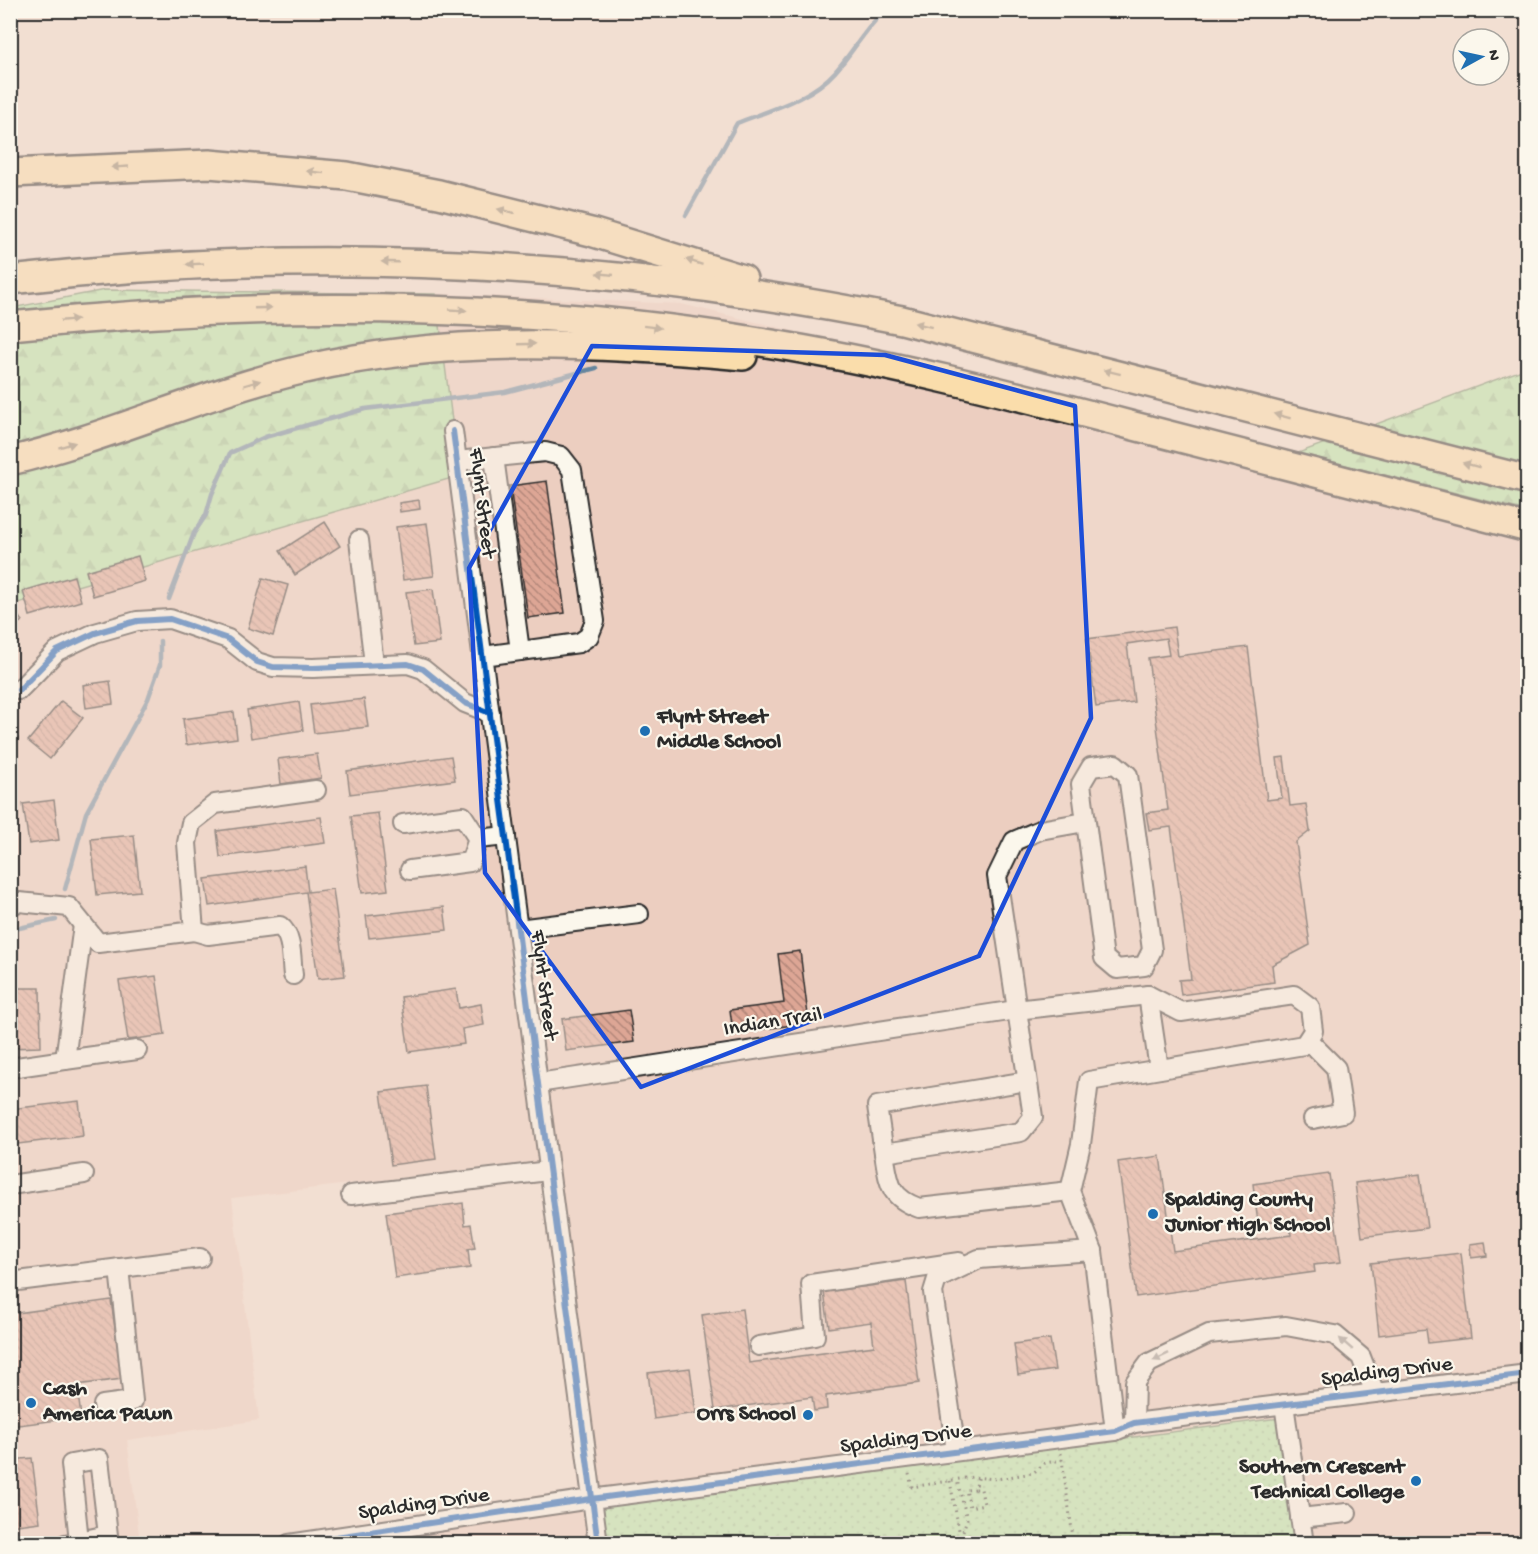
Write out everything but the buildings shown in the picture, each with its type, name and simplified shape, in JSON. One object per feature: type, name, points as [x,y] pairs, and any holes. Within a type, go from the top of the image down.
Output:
[{"type":"highway","points":[[10,173],[209,164],[347,176],[439,194],[591,232],[666,253],[809,302]]},
{"type":"highway","points":[[10,280],[163,266],[278,261],[393,262],[564,270],[689,283],[809,302],[902,320],[1527,480]]},
{"type":"highway","points":[[10,326],[173,311],[279,307],[385,307],[563,317],[641,325],[761,342],[876,363],[1002,392],[1527,528]]},
{"type":"highway","points":[[10,461],[91,438],[280,375],[336,363],[423,351],[504,345],[594,345],[876,363]]},
{"type":"street","name":"Flynt Street","points":[[453,431],[598,1544]]},
{"type":"street","points":[[458,461],[545,452],[561,456],[572,470],[595,621],[589,636],[579,643],[483,656]]},
{"type":"street","points":[[494,457],[520,651]]},
{"type":"street","points":[[359,540],[374,664]]},
{"type":"street","points":[[19,690],[57,651],[94,633],[137,621],[170,619],[228,639],[257,662],[273,667],[314,668],[400,662],[423,669],[465,704],[490,713]]},
{"type":"street","points":[[1115,764],[1128,775],[1130,786],[1152,950],[1144,966],[1118,969],[1104,958],[1085,822],[1081,784],[1091,767],[1115,764]]},
{"type":"street","points":[[194,932],[187,843],[191,823],[215,804],[316,790]]},
{"type":"street","points":[[404,824],[463,816],[478,839]]},
{"type":"street","points":[[884,1152],[1021,1132],[1034,1117],[997,876],[1014,841],[1040,830],[1085,822]]},
{"type":"street","points":[[478,839],[506,836]]},
{"type":"street","points":[[410,870],[470,862],[478,839]]},
{"type":"street","points":[[10,905],[19,902],[69,907],[98,942],[280,926],[285,930],[288,938],[293,975]]},
{"type":"street","points":[[518,929],[639,914]]},
{"type":"street","points":[[65,1060],[83,925]]},
{"type":"street","points":[[1115,1431],[1093,1251],[1070,1191],[1081,1143],[1089,1081],[1304,1045],[1313,1031],[1310,1007],[1294,995],[1181,1012],[1148,995]]},
{"type":"street","points":[[1148,995],[1159,1069]]},
{"type":"street","name":"Indian Trail","points":[[538,1083],[1016,1010],[1148,995]]},
{"type":"street","points":[[1308,1040],[1336,1068],[1343,1113],[1313,1119]]},
{"type":"street","points":[[10,1068],[137,1050]]},
{"type":"street","points":[[1027,1081],[877,1106],[889,1185],[902,1202],[919,1208],[1070,1191]]},
{"type":"street","points":[[351,1195],[548,1171]]},
{"type":"street","points":[[10,1185],[84,1174]]},
{"type":"street","points":[[759,1346],[815,1336],[811,1284],[979,1259],[1093,1251]]},
{"type":"street","points":[[10,1282],[200,1258]]},
{"type":"street","points":[[956,1451],[933,1292],[937,1279],[979,1259]]},
{"type":"street","points":[[103,1405],[133,1401],[119,1268]]},
{"type":"street","points":[[1134,1423],[1135,1382],[1149,1363],[1209,1334],[1286,1326],[1335,1335],[1361,1357],[1375,1393]]},
{"type":"street","name":"Spalding Drive","points":[[301,1543],[591,1499],[1115,1431],[1134,1423],[1527,1374]]},
{"type":"street","points":[[1284,1404],[1304,1544]]},
{"type":"street","points":[[1300,1518],[1347,1513]]},
{"type":"path","points":[[1059,1438],[1074,1544]]},
{"type":"path","points":[[906,1458],[912,1487],[979,1476],[997,1479],[1033,1473],[1045,1463],[1062,1460]]},
{"type":"path","points":[[975,1489],[979,1476]]},
{"type":"path","points":[[950,1481],[955,1521],[959,1530],[963,1531],[967,1519],[960,1501],[957,1480]]},
{"type":"path","points":[[975,1489],[982,1491],[984,1504],[970,1507],[966,1490],[975,1489]]},
{"type":"path","points":[[960,1501],[967,1500]]},
{"type":"highlighted area","points":[[592,346],[885,355],[1075,406],[1091,718],[979,956],[641,1087],[485,873],[469,568]]},
{"type":"shaded area","points":[[436,294],[681,304],[1437,486],[1527,511],[1527,1543],[1304,1543],[1287,1417],[592,1508],[597,1543],[272,1543],[591,1508],[546,1160],[232,1198],[259,1420],[127,1440],[140,1543],[11,1544],[11,605],[458,476]]},
{"type":"green space","points":[[105,290],[436,294],[459,476],[11,605],[11,308]]},
{"type":"green space","points":[[1527,368],[1527,511],[1298,453]]},
{"type":"green space","points":[[1287,1417],[1304,1543],[597,1544],[591,1508]]},
{"type":"waterway","points":[[686,215],[737,123],[789,103],[814,90],[835,72],[885,10]]},
{"type":"waterway","points":[[169,599],[194,533],[206,515],[212,494],[230,453],[265,437],[365,409],[505,392],[596,368]]},
{"type":"waterway","points":[[65,889],[86,813],[148,699],[160,665],[160,641]]},
{"type":"waterway","points":[[10,930],[56,920]]},
{"type":"cycle path","points":[[453,431],[598,1544]]},
{"type":"cycle path","points":[[19,690],[57,651],[95,633],[137,621],[170,619],[228,639],[257,662],[273,667],[313,668],[408,664],[423,669],[465,703],[490,713]]},
{"type":"cycle path","points":[[289,1544],[591,1499],[1115,1431],[1134,1423],[1528,1374]]},
{"type":"place","name":"Flynt Street Middle School","points":[[645,731]]},
{"type":"place","name":"Spalding County Junior High School","points":[[1153,1214]]},
{"type":"place","name":"Cash America Pawn","points":[[31,1403]]},
{"type":"place","name":"Orrs School","points":[[808,1415]]},
{"type":"place","name":"Southern Crescent Technical College","points":[[1416,1481]]}]
